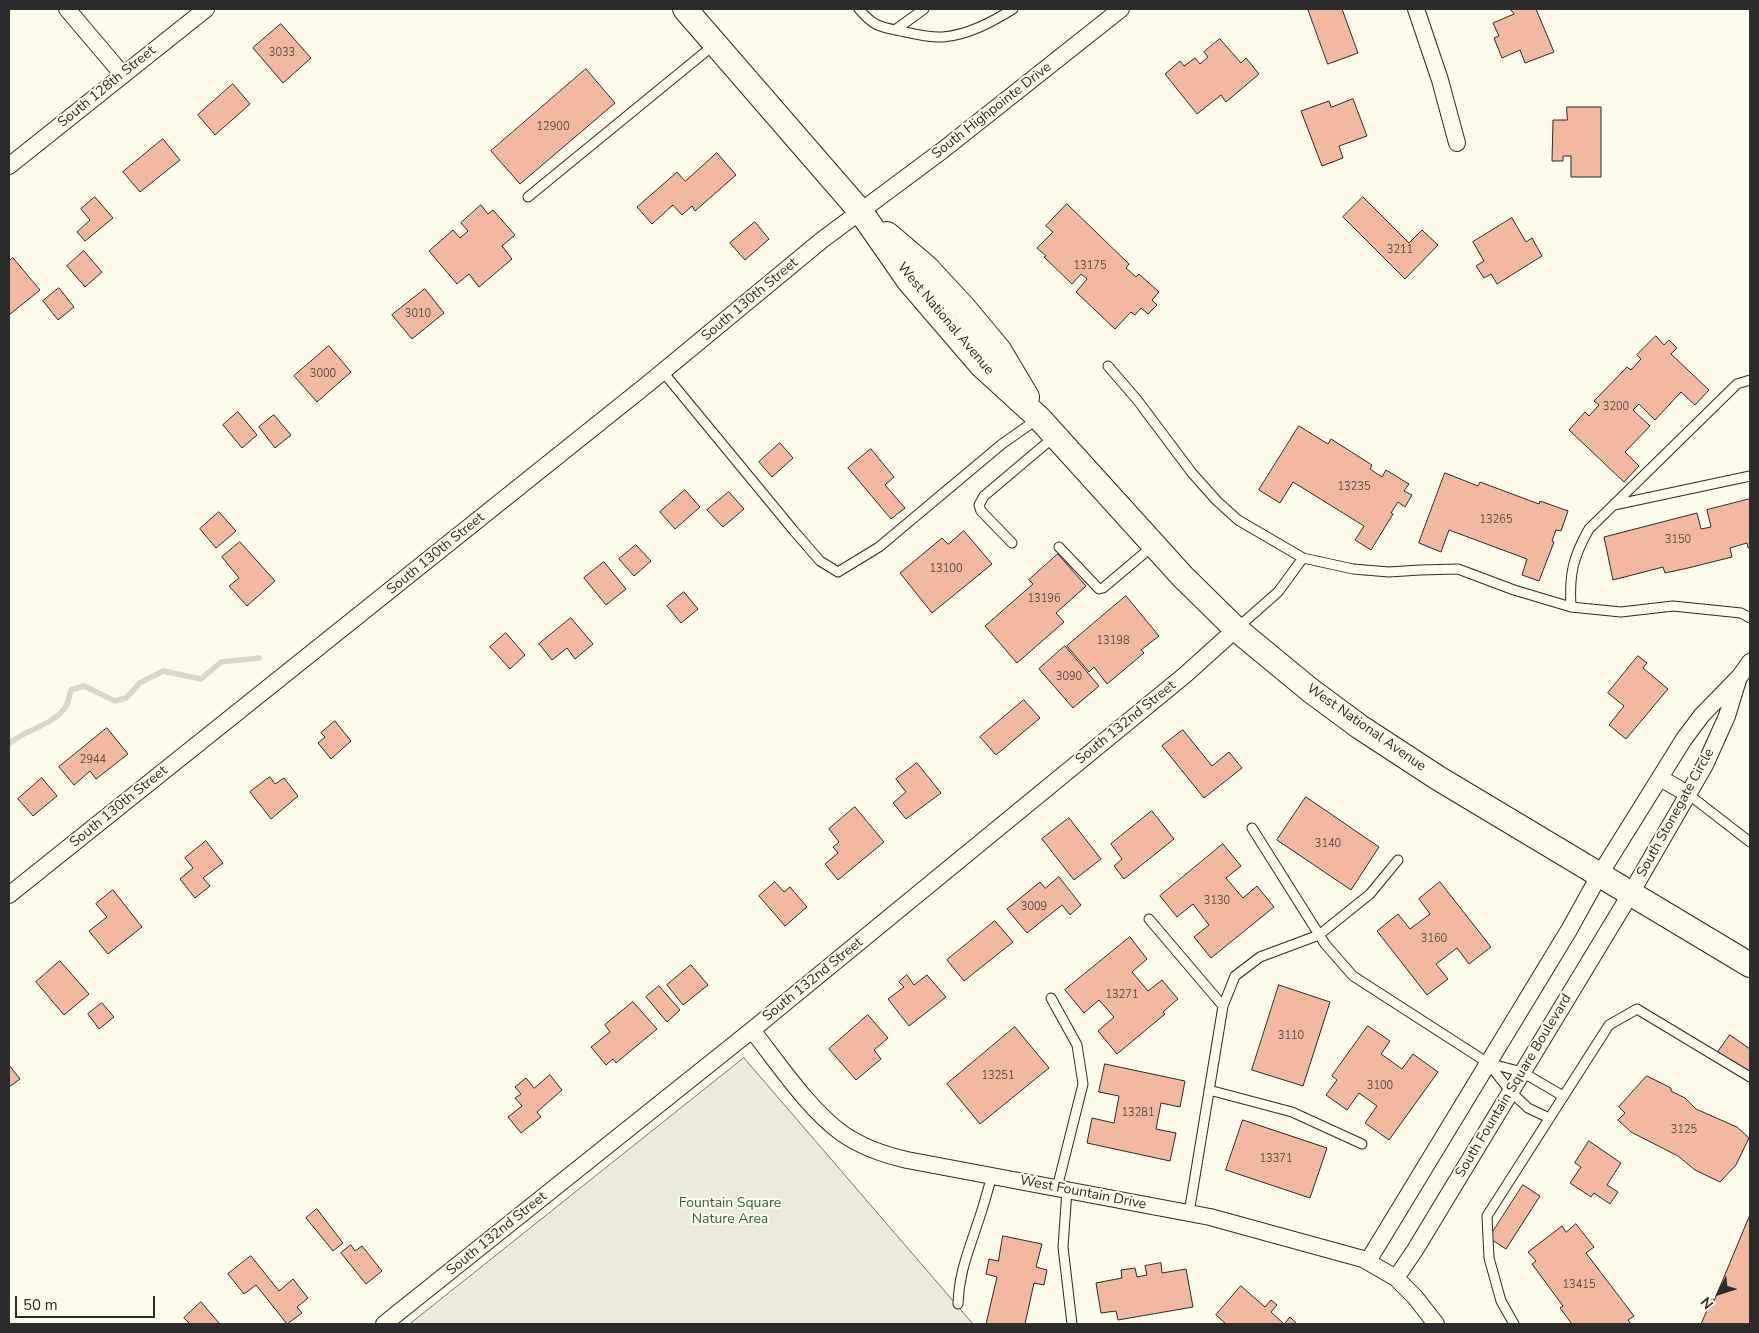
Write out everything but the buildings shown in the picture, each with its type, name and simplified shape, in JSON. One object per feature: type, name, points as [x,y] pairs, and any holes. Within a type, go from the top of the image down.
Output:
[{"type":"main road","name":"West National Avenue","points":[[685,9],[861,212],[927,268],[964,308],[999,350],[1039,418],[1183,577],[1236,629],[1310,690],[1360,727],[1438,778],[1750,965]]},
{"type":"street","points":[[66,9],[123,75]]},
{"type":"street","name":"South 128th Street","points":[[9,166],[206,9]]},
{"type":"street","points":[[1416,9],[1440,80],[1457,143]]},
{"type":"street","name":"South Highpointe Drive","points":[[861,212],[943,150],[1114,11]]},
{"type":"street","name":"South 130th Street","points":[[9,895],[663,372],[779,275],[861,212]]},
{"type":"street","name":"South 132nd Street","points":[[384,1324],[752,1030],[1185,675],[1236,629]]},
{"type":"street","name":"South Stonegate Circle","points":[[1600,874],[1684,739],[1702,715],[1740,676],[1750,662]]},
{"type":"street","name":"South Stonegate Circle","points":[[1632,893],[1705,765],[1727,716],[1740,676]]},
{"type":"street","points":[[1660,778],[1688,794]]},
{"type":"street","points":[[1368,1261],[1569,930],[1600,874]]},
{"type":"street","name":"South Fountain Square Boulevard","points":[[1396,1278],[1415,1250],[1632,893]]},
{"type":"street","name":"West Fountain Drive","points":[[752,1030],[817,1112],[843,1134],[869,1148],[892,1157],[1220,1220],[1368,1261],[1396,1278],[1414,1297],[1430,1322]]},
{"type":"lane","points":[[859,9],[868,20],[882,28],[942,37],[971,31],[997,20],[1014,9]]},
{"type":"lane","points":[[896,30],[924,9]]},
{"type":"lane","points":[[528,197],[715,44]]},
{"type":"lane","points":[[1108,366],[1138,401],[1192,473],[1217,501],[1238,520],[1303,558],[1353,569],[1389,572],[1458,569],[1514,590],[1571,607],[1622,612],[1673,606],[1741,613],[1750,618]]},
{"type":"lane","points":[[663,372],[820,561],[838,572],[879,547],[1002,444],[1039,418]]},
{"type":"lane","points":[[1571,607],[1570,577],[1577,550],[1589,529],[1737,384],[1750,380]]},
{"type":"lane","points":[[1012,543],[981,510],[979,505],[984,496],[1055,436]]},
{"type":"lane","points":[[1613,505],[1750,476]]},
{"type":"lane","points":[[1059,547],[1099,588],[1103,588],[1154,545]]},
{"type":"lane","points":[[1236,629],[1278,592],[1303,558]]},
{"type":"lane","points":[[1688,794],[1750,842]]},
{"type":"lane","points":[[1252,828],[1319,935],[1353,976],[1488,1063],[1522,1072],[1563,1096]]},
{"type":"lane","points":[[1189,1213],[1222,1006],[1234,976],[1260,957],[1319,935],[1370,894],[1398,860]]},
{"type":"lane","points":[[1149,919],[1222,1006]]},
{"type":"lane","points":[[1051,998],[1077,1045],[1083,1084],[1062,1189],[1064,1248],[1072,1324]]},
{"type":"lane","points":[[1514,1324],[1501,1301],[1489,1258],[1487,1216],[1609,1025],[1637,1009],[1750,1076]]},
{"type":"lane","points":[[1488,1063],[1511,1092],[1528,1108],[1549,1118]]},
{"type":"lane","points":[[1209,1090],[1292,1112],[1362,1144]]},
{"type":"lane","points":[[958,1304],[958,1286],[963,1265],[979,1222],[992,1176]]},
{"type":"green space","name":"Fountain Square Nature Area","points":[[744,1058],[973,1324],[410,1324]]},
{"type":"waterway","points":[[9,744],[61,713],[67,704],[71,690],[84,686],[115,701],[126,698],[140,683],[163,671],[201,679],[221,662],[259,658]]}]
